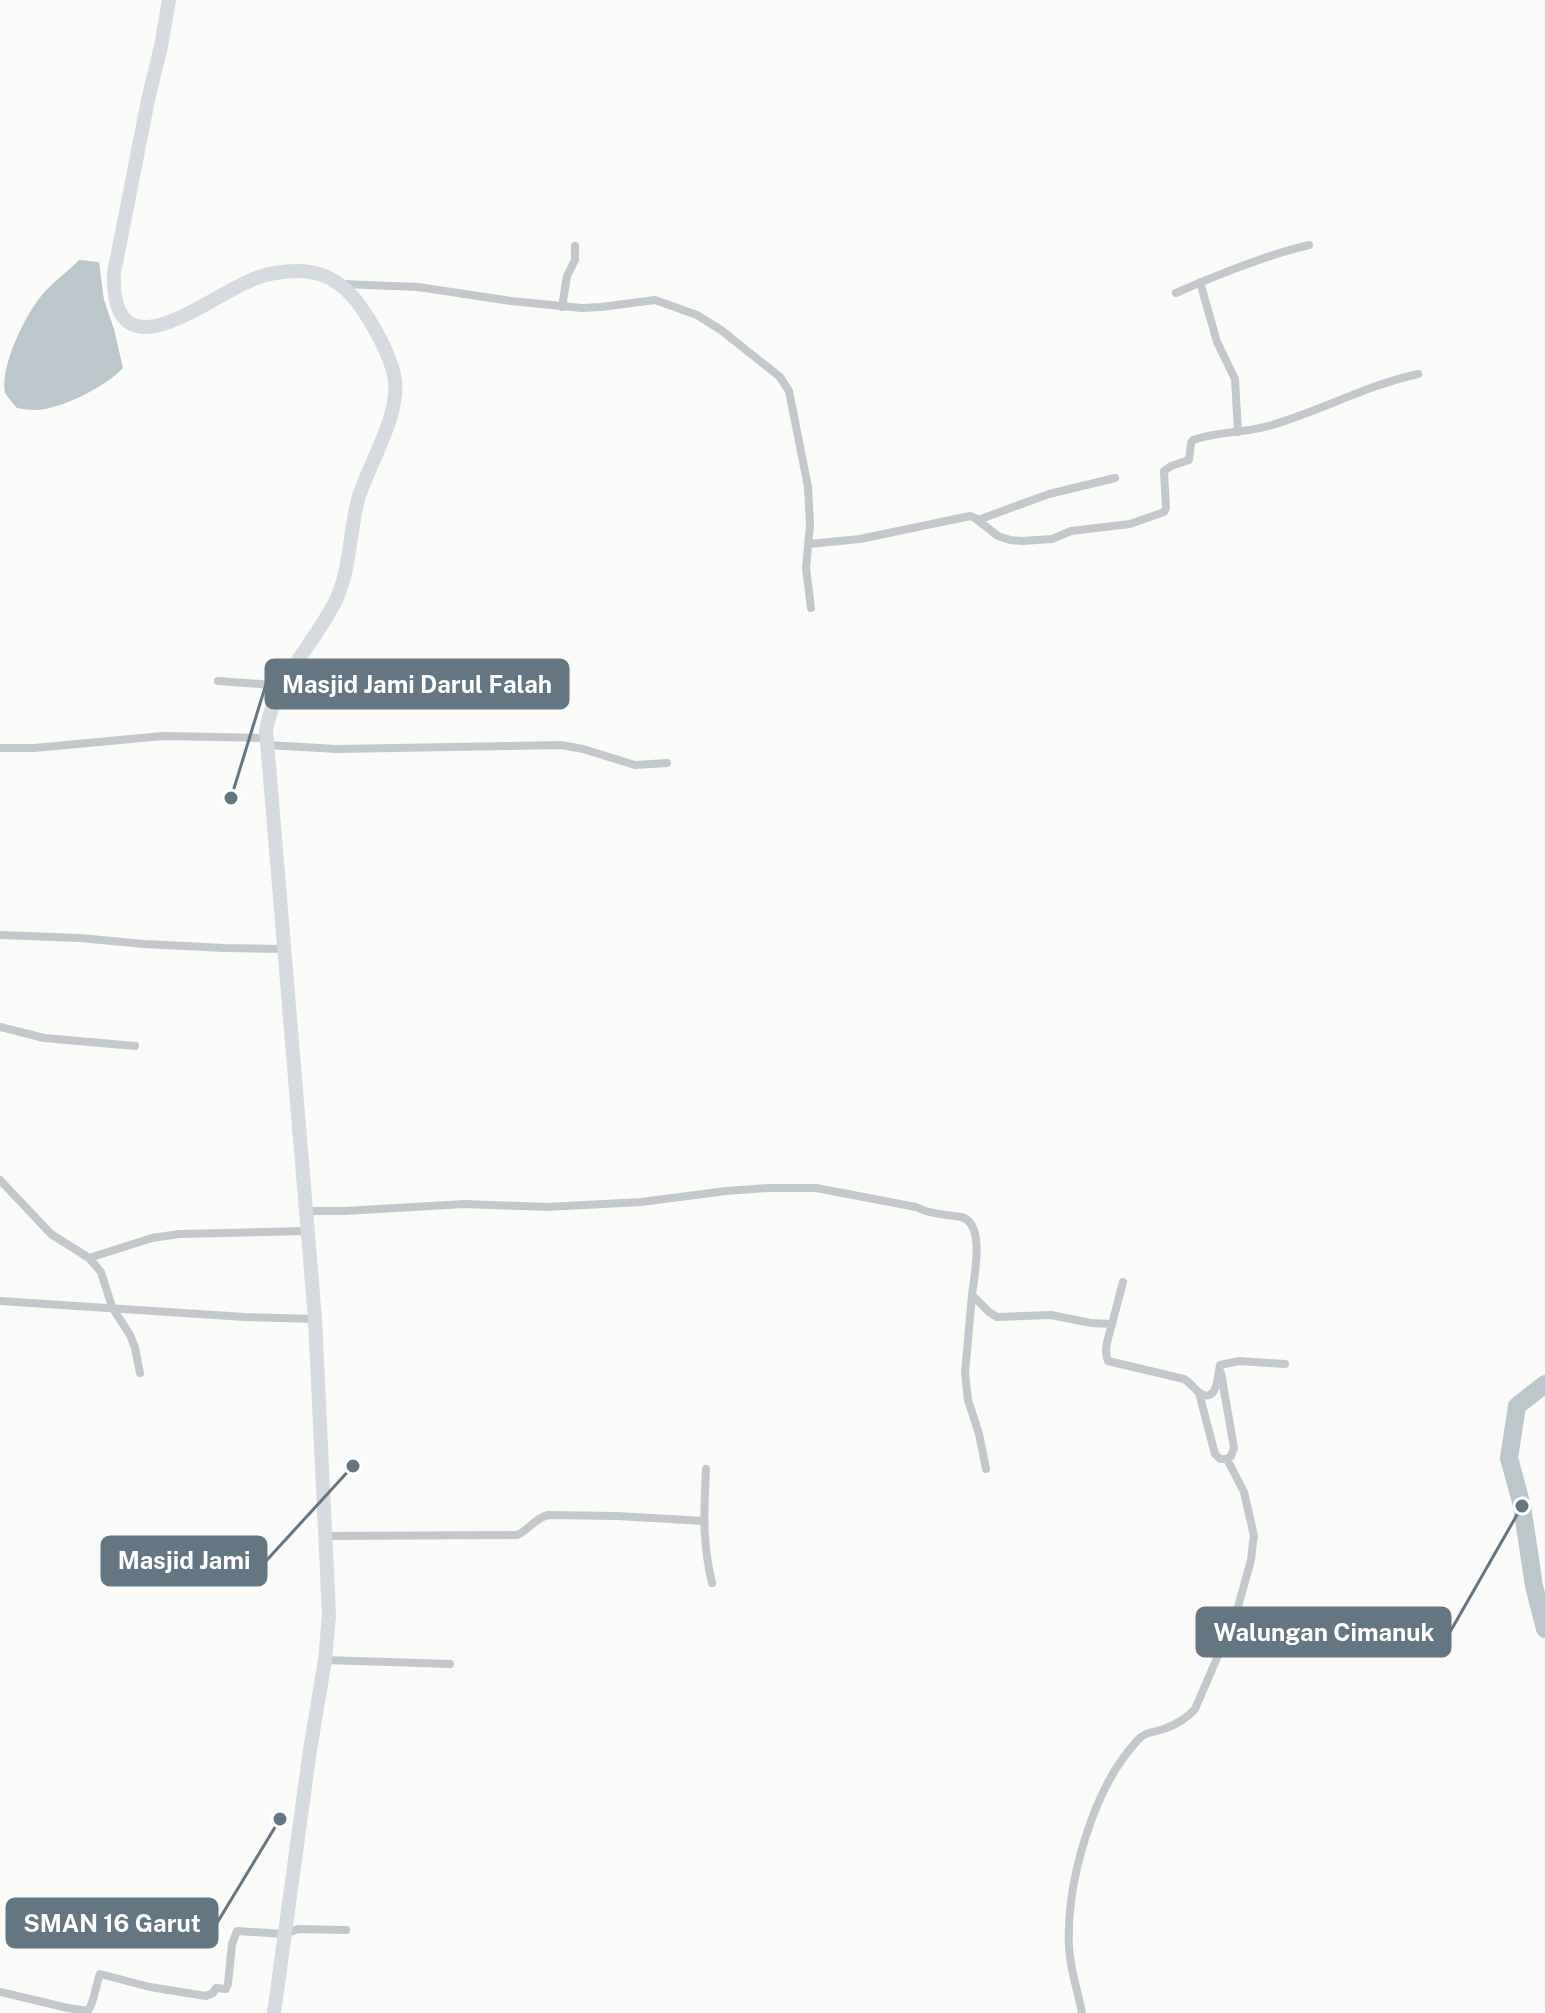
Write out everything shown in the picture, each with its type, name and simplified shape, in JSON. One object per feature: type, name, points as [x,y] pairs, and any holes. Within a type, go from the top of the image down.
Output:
[{"type":"main road","points":[[169,0],[114,273],[115,294],[121,315],[138,326],[162,326],[261,275],[315,272],[341,284],[361,307],[385,350],[395,381],[393,412],[359,497],[337,597],[280,688],[269,714],[266,742],[315,1319],[329,1615],[274,2013]]},
{"type":"street","points":[[1176,293],[1282,252],[1309,245]]},
{"type":"street","points":[[562,307],[567,276],[575,260],[575,246]]},
{"type":"street","points":[[1200,282],[1217,342],[1235,379],[1238,432]]},
{"type":"street","points":[[341,284],[418,287],[562,307],[601,307],[655,300],[697,315],[721,330],[780,377],[789,391],[808,487],[810,517],[806,568],[811,608]]},
{"type":"street","points":[[809,544],[860,539],[972,516],[998,536],[1022,541],[1052,539],[1071,531],[1130,524],[1164,512],[1164,471],[1189,460],[1192,441],[1203,436],[1251,431],[1273,425],[1418,374]]},
{"type":"street","points":[[978,520],[1049,494],[1115,478]]},
{"type":"street","points":[[218,681],[280,688]]},
{"type":"street","points":[[0,748],[34,748],[163,736],[337,749],[561,745],[635,765],[667,763]]},
{"type":"street","points":[[0,935],[211,948],[284,949]]},
{"type":"street","points":[[0,1027],[44,1038],[135,1046]]},
{"type":"street","points":[[0,1180],[51,1234],[89,1258],[101,1272],[112,1307],[130,1335],[140,1373]]},
{"type":"street","points":[[306,1211],[465,1204],[547,1207],[641,1202],[734,1190],[816,1188],[968,1220],[973,1226],[976,1240],[965,1373],[968,1400],[986,1469]]},
{"type":"street","points":[[89,1258],[152,1238],[179,1234],[307,1231]]},
{"type":"street","points":[[1123,1282],[1106,1347],[1108,1361],[1190,1382],[1199,1393],[1215,1454],[1227,1459]]},
{"type":"street","points":[[972,1295],[997,1317],[1051,1315],[1112,1324]]},
{"type":"street","points":[[0,1301],[315,1319]]},
{"type":"street","points":[[1220,1365],[1239,1361],[1285,1364]]},
{"type":"street","points":[[1199,1393],[1213,1393],[1220,1365]]},
{"type":"street","points":[[1220,1365],[1233,1444],[1231,1456],[1227,1459]]},
{"type":"street","points":[[1082,2013],[1071,1962],[1069,1932],[1072,1894],[1087,1831],[1112,1777],[1137,1740],[1147,1733],[1169,1727],[1195,1709],[1236,1614],[1251,1560],[1254,1536],[1244,1492],[1227,1459]]},
{"type":"street","points":[[706,1469],[705,1557],[712,1583]]},
{"type":"street","points":[[327,1536],[517,1535],[548,1515],[704,1521]]},
{"type":"street","points":[[325,1660],[450,1664]]},
{"type":"street","points":[[0,1992],[88,2011],[100,1974],[150,1987],[206,1996],[216,1988],[226,1989],[232,1944],[237,1931],[285,1934],[298,1929],[346,1930]]},
{"type":"shaded area","points":[[79,260],[99,262],[104,300],[123,368],[106,382],[58,406],[34,410],[17,408],[5,393],[4,382],[15,341],[42,295]]},
{"type":"waterway","points":[[1545,1384],[1517,1406],[1509,1458],[1522,1506],[1534,1586],[1545,1629]]},
{"type":"place","name":"Masjid Jami Darul Falah","points":[[231,798]]},
{"type":"place","name":"Masjid Jami","points":[[353,1466]]},
{"type":"place","name":"Walungan Cimanuk","points":[[1522,1506]]},
{"type":"place","name":"SMAN 16 Garut","points":[[280,1819]]}]
